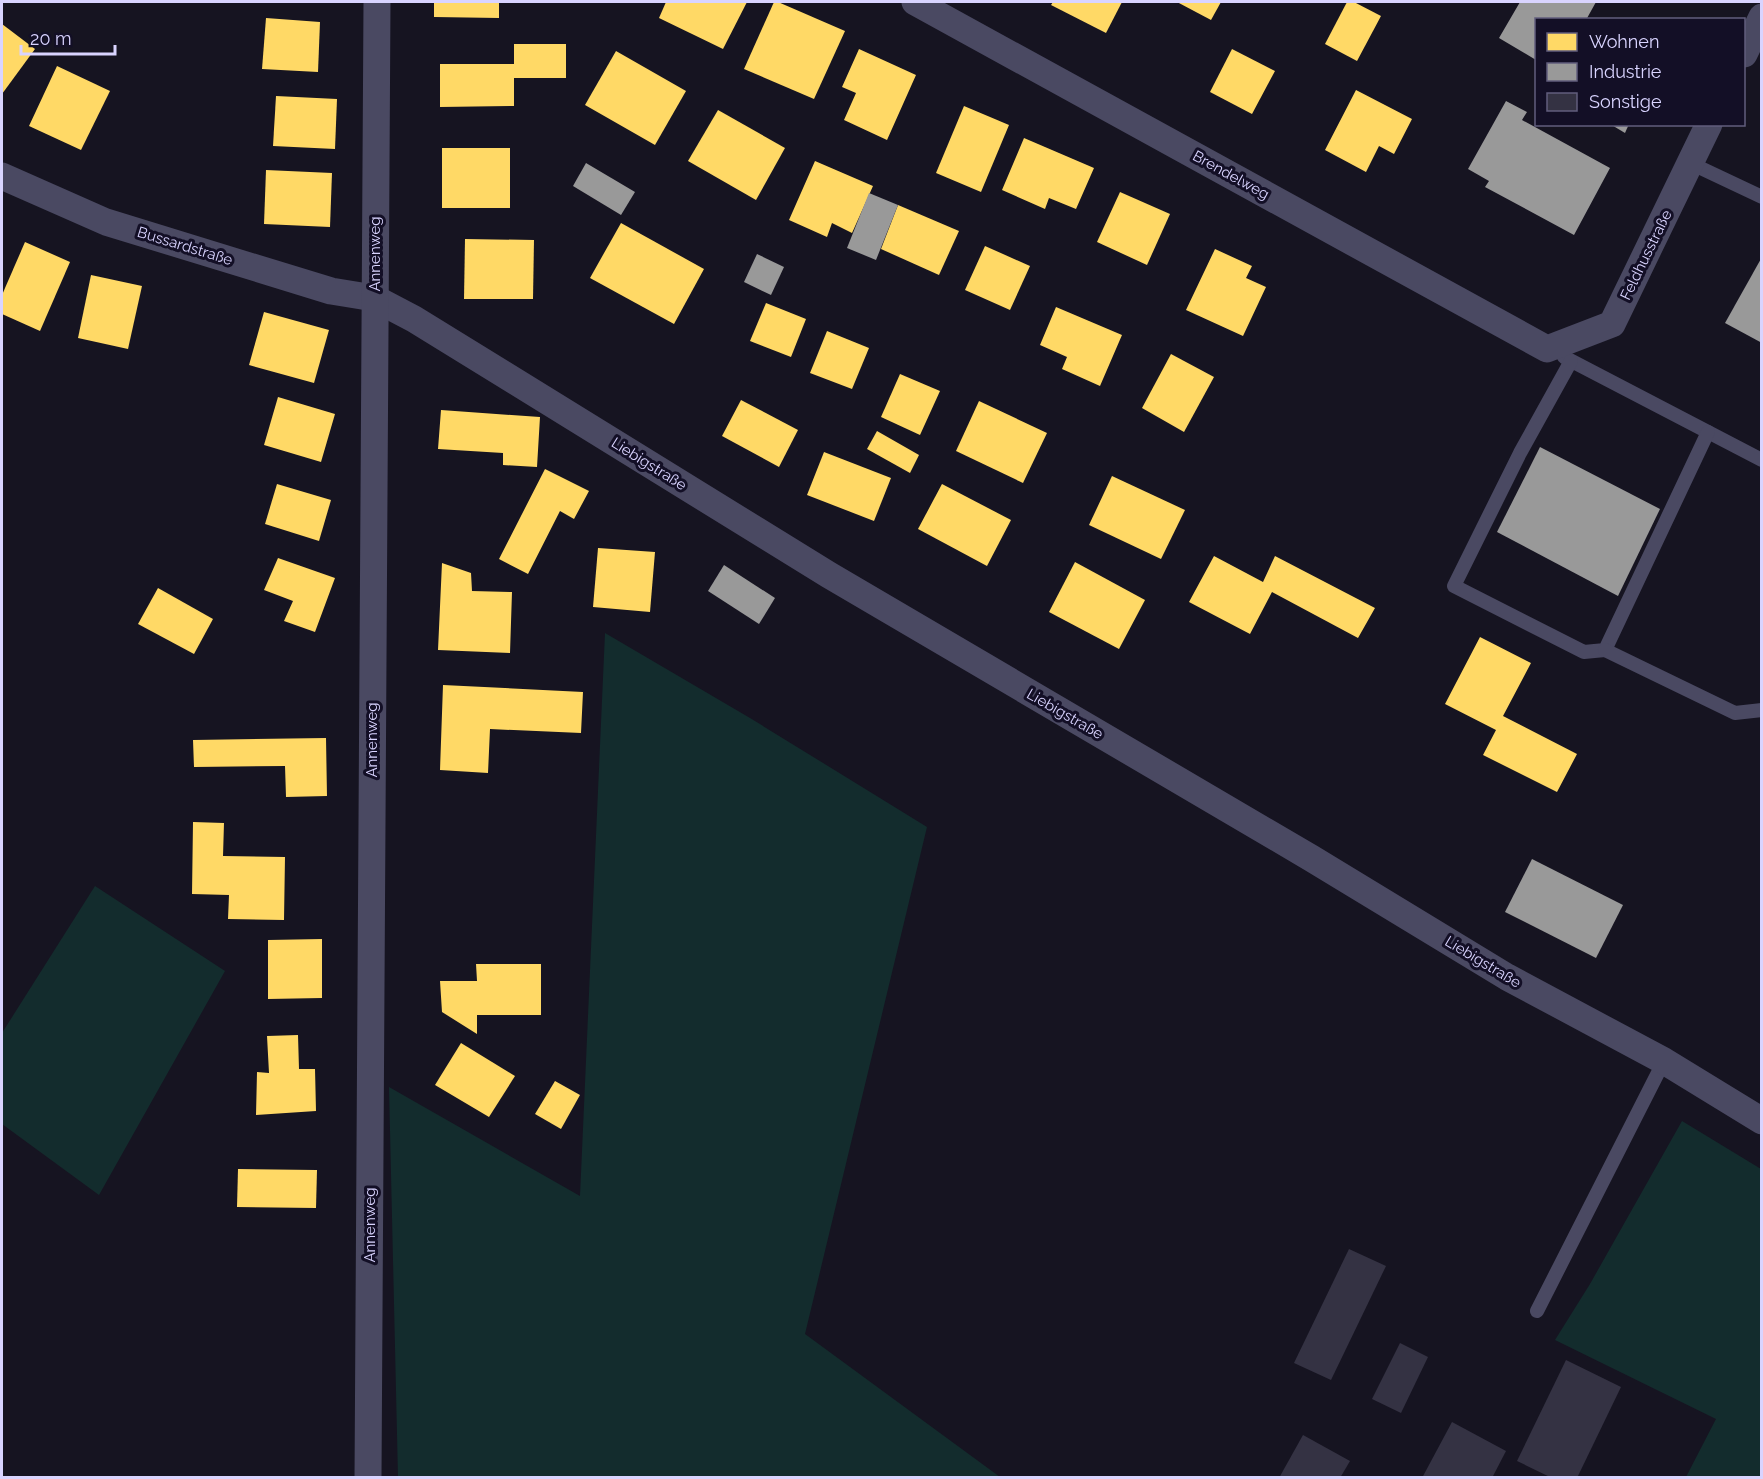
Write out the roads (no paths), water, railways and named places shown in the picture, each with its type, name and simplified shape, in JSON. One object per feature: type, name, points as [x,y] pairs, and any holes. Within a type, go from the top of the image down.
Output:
[{"type":"street","name":"Annenweg","points":[[368,1478],[377,2]]},
{"type":"street","name":"Brendelweg","points":[[915,2],[1559,355]]},
{"type":"street","points":[[1745,50],[1761,17]]},
{"type":"street","name":"Feldhusstraße","points":[[1559,355],[1612,324],[1708,126]]},
{"type":"street","name":"Bussardstraße","points":[[2,176],[106,222],[331,291],[374,298]]},
{"type":"street","name":"Liebigstraße","points":[[374,298],[414,319],[829,575],[1311,858],[1507,977],[1664,1061],[1761,1121]]},
{"type":"lane","points":[[1690,163],[1761,197]]},
{"type":"lane","points":[[1761,460],[1559,355],[1520,453],[1454,586],[1584,652],[1605,650],[1735,713],[1761,710]]},
{"type":"lane","points":[[1605,650],[1708,432]]},
{"type":"lane","points":[[1537,1311],[1664,1061]]}]
